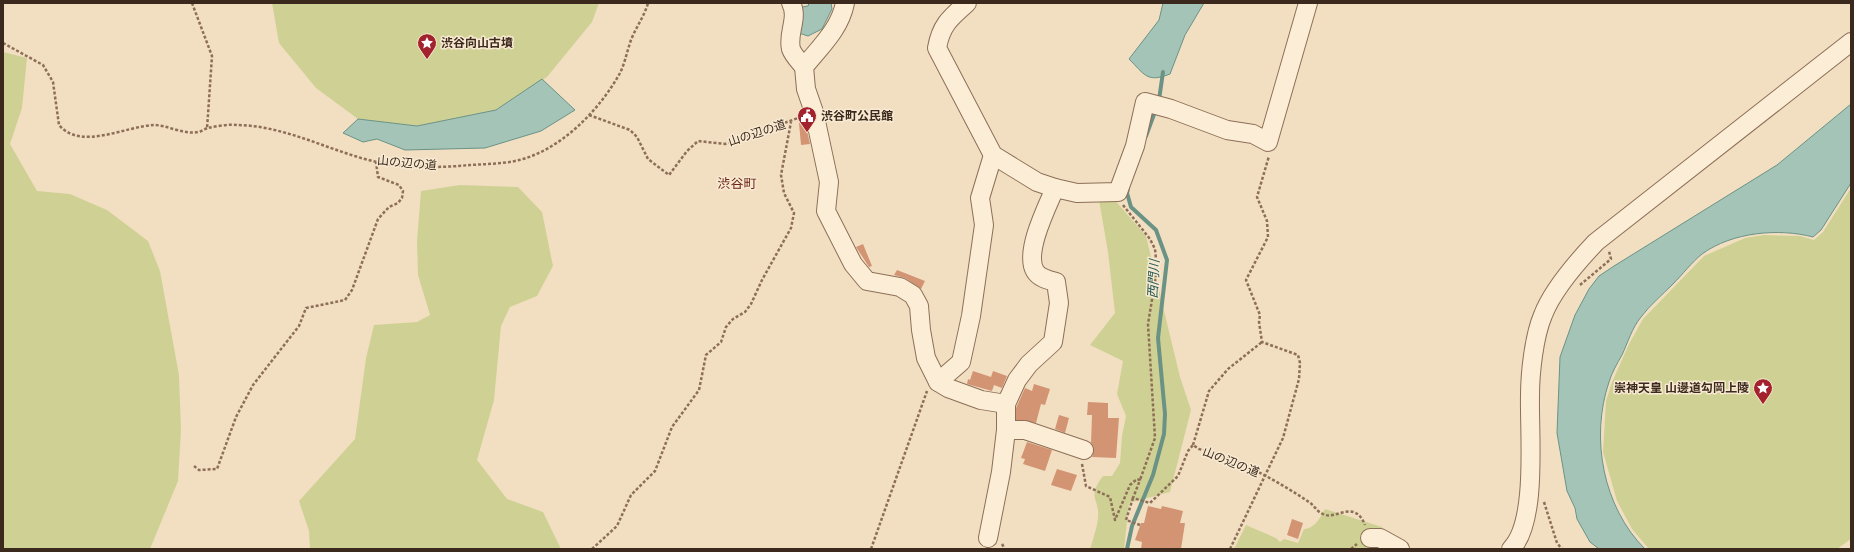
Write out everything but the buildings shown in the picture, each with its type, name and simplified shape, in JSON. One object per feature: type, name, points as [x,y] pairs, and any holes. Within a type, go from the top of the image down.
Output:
[{"type":"street","points":[[791,3],[795,10],[790,36],[791,50],[804,67],[806,89],[814,112],[829,182],[826,211],[843,248],[852,264],[867,281],[900,287],[913,295],[919,306],[921,330],[926,358],[938,382],[948,388],[981,400],[1006,404]]},
{"type":"street","points":[[804,67],[832,33],[843,16],[845,3]]},
{"type":"street","points":[[967,3],[951,17],[940,33],[937,48],[993,155],[1037,182],[1054,188],[1077,193],[1118,192],[1135,146],[1145,102],[1171,109],[1227,130],[1253,134],[1268,142],[1308,3]]},
{"type":"street","points":[[1511,549],[1515,545],[1522,530],[1529,503],[1530,394],[1533,358],[1543,315],[1567,274],[1596,242],[1851,42]]},
{"type":"street","points":[[938,382],[961,362],[971,316],[984,226],[980,198],[993,155]]},
{"type":"street","points":[[988,538],[1001,472],[1006,430],[1006,404],[1017,380],[1029,364],[1053,342],[1059,303],[1056,282],[1042,278],[1035,272],[1031,263],[1039,225],[1054,188]]},
{"type":"street","points":[[1006,430],[1025,430],[1084,450]]},
{"type":"street","points":[[1370,538],[1380,538],[1400,549]]},
{"type":"path","points":[[192,3],[212,56],[207,129]]},
{"type":"path","points":[[588,115],[608,93],[621,71],[632,40],[645,14],[648,3]]},
{"type":"path","name":"山の辺の道","points":[[3,43],[43,65],[53,82],[59,125],[62,129],[85,137],[156,125],[170,130],[198,132],[207,129],[238,125],[265,129],[376,162],[420,167],[454,167],[515,161],[535,154],[552,146],[588,115],[630,130],[637,137],[644,154],[648,159],[669,175],[687,151],[698,141],[725,144],[786,122],[791,122],[781,174],[784,193],[794,213],[791,228],[762,280],[751,304],[745,312],[726,327],[721,342],[706,355],[699,390],[672,427],[655,471],[631,496],[617,526],[592,549]]},
{"type":"path","points":[[1262,342],[1259,322],[1260,315],[1246,280],[1268,237],[1267,221],[1257,197],[1270,153],[1268,142]]},
{"type":"path","points":[[194,466],[199,470],[217,469],[236,417],[254,385],[299,326],[306,308],[345,300],[352,290],[378,219],[389,207],[398,203],[402,198],[403,190],[399,185],[378,177],[376,162]]},
{"type":"path","points":[[1118,192],[1122,205],[1150,239],[1155,249],[1157,269],[1148,324],[1155,438],[1126,520],[1139,524]]},
{"type":"path","points":[[1575,291],[1611,259],[1608,250]]},
{"type":"path","points":[[1193,445],[1208,391],[1228,369],[1262,342]]},
{"type":"path","points":[[1230,549],[1246,517],[1264,474],[1283,438],[1299,380],[1300,363],[1298,355],[1262,342]]},
{"type":"path","points":[[871,549],[926,392],[938,382]]},
{"type":"path","name":"山の辺の道","points":[[1133,498],[1148,503],[1157,497],[1178,476],[1188,451],[1193,445],[1199,450],[1264,474],[1310,503],[1322,514],[1330,516],[1348,512],[1359,516],[1370,538]]},
{"type":"path","points":[[1084,450],[1084,482],[1086,486],[1110,497],[1116,520],[1130,485],[1137,479],[1140,480]]},
{"type":"path","points":[[1544,500],[1557,543],[1562,549]]},
{"type":"green space","name":"渋谷向山古墳","points":[[272,3],[599,3],[592,22],[547,77],[496,110],[417,126],[358,119],[316,88],[279,43]]},
{"type":"green space","points":[[3,52],[27,58],[22,108],[10,144],[37,191],[70,194],[107,210],[148,241],[160,271],[179,375],[181,430],[178,481],[150,549],[3,549]]},
{"type":"green space","points":[[460,185],[518,187],[542,212],[553,266],[537,296],[510,307],[501,326],[494,400],[477,460],[507,499],[543,512],[561,549],[310,549],[309,531],[299,501],[355,439],[366,358],[374,325],[417,322],[430,315],[418,275],[417,241],[421,191]]},
{"type":"green space","points":[[1851,188],[1851,539],[1837,549],[1649,549],[1632,529],[1617,501],[1603,452],[1606,401],[1612,382],[1629,344],[1643,319],[1704,256],[1745,238],[1764,235],[1800,236],[1814,240],[1823,232]]},
{"type":"green space","points":[[1113,198],[1146,236],[1180,377],[1191,410],[1170,492],[1129,503],[1124,549],[1090,549],[1098,518],[1094,494],[1095,489],[1103,476],[1112,476],[1120,463],[1122,436],[1126,416],[1117,394],[1123,361],[1090,345],[1115,313],[1108,252],[1099,200]]},
{"type":"green space","points":[[1325,509],[1382,527],[1395,549],[1234,549],[1246,525],[1276,538],[1280,542],[1284,539],[1298,543],[1304,529],[1312,527]]},
{"type":"shaded area","points":[[809,3],[831,3],[832,9],[822,29],[808,36],[799,33],[802,7],[808,6]]},
{"type":"shaded area","points":[[1163,3],[1204,3],[1185,35],[1170,74],[1156,78],[1147,76],[1129,59],[1159,20]]},
{"type":"shaded area","points":[[542,79],[575,110],[541,131],[485,148],[405,150],[377,139],[363,142],[343,133],[358,119],[417,126],[496,110]]},
{"type":"shaded area","points":[[1851,104],[1851,183],[1821,230],[1813,237],[1786,233],[1756,234],[1727,241],[1714,247],[1702,254],[1648,308],[1635,326],[1609,382],[1603,404],[1601,448],[1604,471],[1610,492],[1619,513],[1631,532],[1645,549],[1599,549],[1590,542],[1577,519],[1575,508],[1567,491],[1557,433],[1560,357],[1575,315],[1589,289],[1599,276],[1614,266],[1777,165]]},
{"type":"waterway","name":"西門川","points":[[1159,100],[1163,72]]},
{"type":"waterway","name":"西門川","points":[[1146,136],[1156,109]]},
{"type":"waterway","name":"西門川","points":[[1127,549],[1132,526],[1153,475],[1164,434],[1165,414],[1158,338],[1167,260],[1156,230],[1131,207],[1127,193],[1128,188]]},
{"type":"place","name":"渋谷向山古墳","points":[[427,60]]},
{"type":"place","name":"渋谷町公民館","points":[[807,133]]},
{"type":"place","name":"崇神天皇 山邊道勾岡上陵","points":[[1763,405]]},
{"type":"district","name":"渋谷町","points":[[737,183]]}]
